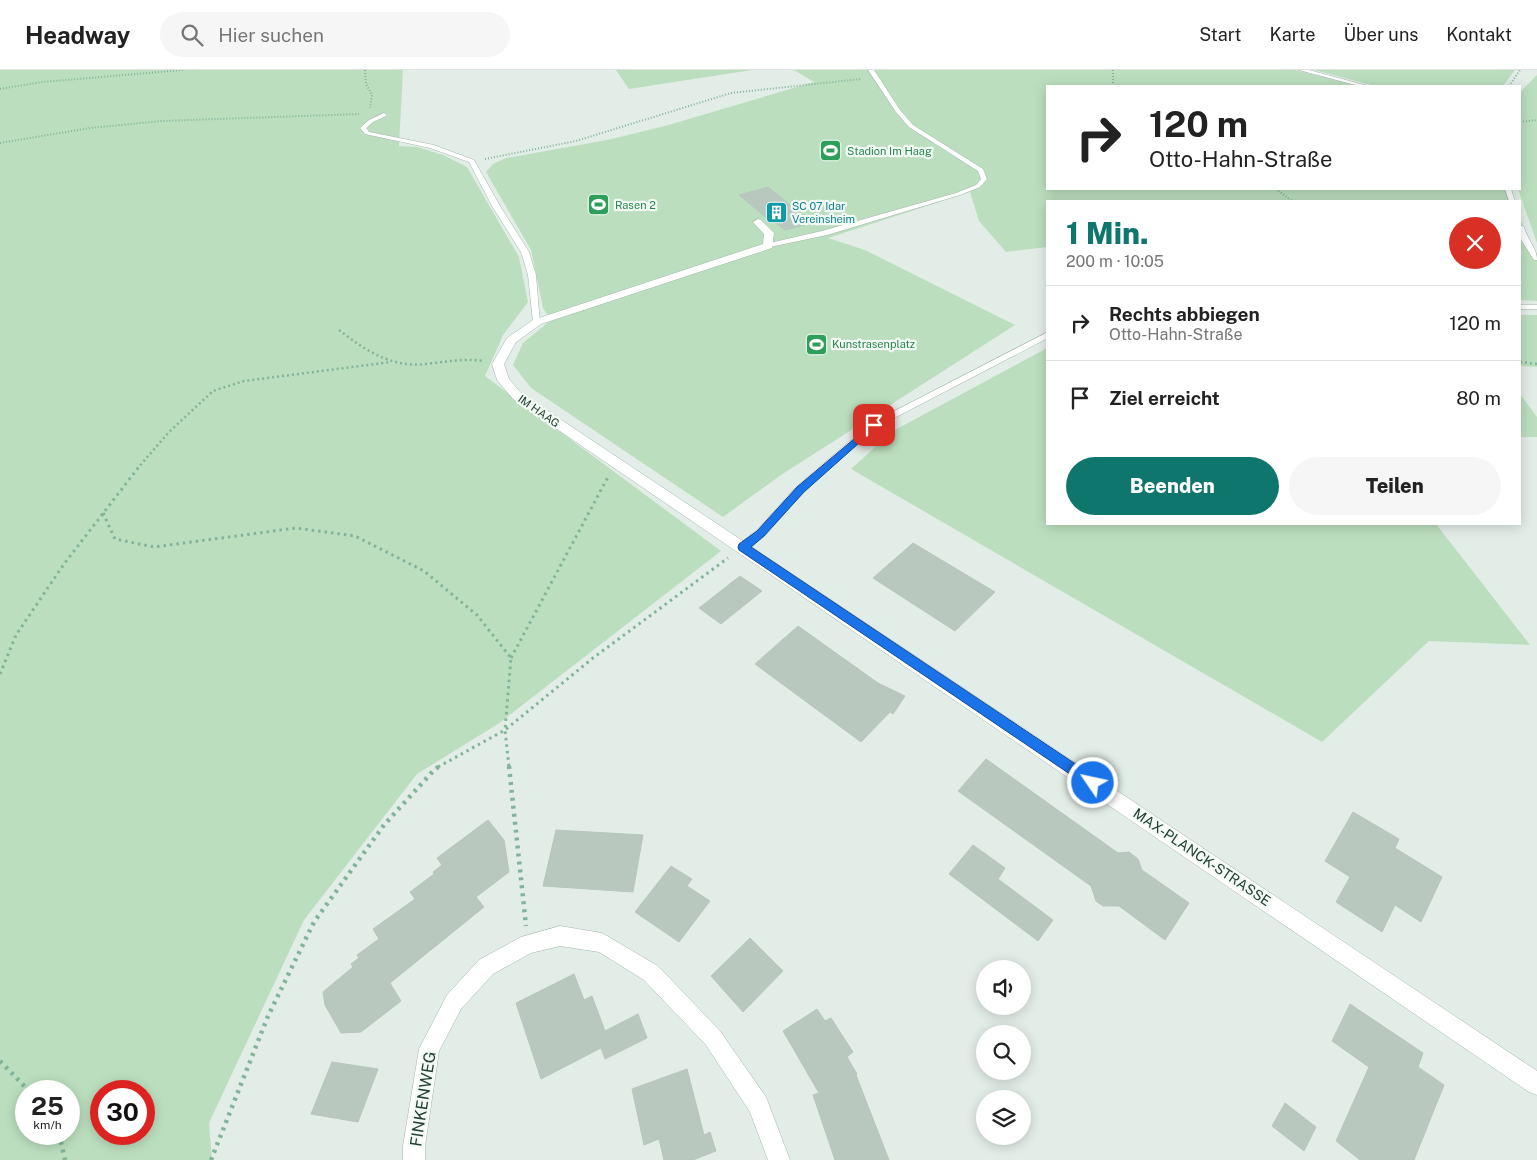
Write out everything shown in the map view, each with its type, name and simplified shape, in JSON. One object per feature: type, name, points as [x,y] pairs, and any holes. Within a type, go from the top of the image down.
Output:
[{"type":"street","points":[[498,364],[511,340],[537,322],[768,246],[768,233],[758,222]]},
{"type":"street","name":"IM HAAG","points":[[498,364],[503,380],[517,396],[743,547]]},
{"type":"street","name":"MAX-PLANCK-STRASSE","points":[[743,547],[1537,1084]]},
{"type":"street","name":"FINKENWEG","points":[[414,1160],[414,1146],[429,1049],[454,1002],[486,967],[528,944],[560,936],[602,943],[651,973],[713,1038],[758,1105],[779,1160]]},
{"type":"lane","points":[[768,246],[833,231],[958,194],[978,186],[984,179],[981,170],[911,126],[898,112],[871,70]]},
{"type":"lane","points":[[1302,70],[1361,85]]},
{"type":"lane","points":[[381,114],[363,128],[367,133],[432,146],[472,161],[496,206],[525,252],[532,275],[537,322]]},
{"type":"lane","points":[[1521,231],[1537,258]]},
{"type":"lane","points":[[1521,307],[1537,308]]},
{"type":"lane","points":[[743,547],[760,534],[800,489],[874,425],[1046,335]]},
{"type":"path","points":[[0,89],[42,82],[183,70]]},
{"type":"path","points":[[365,70],[366,84],[372,95],[370,108],[381,114]]},
{"type":"path","points":[[1113,70],[1113,85]]},
{"type":"path","points":[[1510,85],[1520,70]]},
{"type":"path","points":[[472,161],[576,141],[731,93],[841,80],[877,79]]},
{"type":"path","points":[[0,142],[90,128],[162,120],[381,114]]},
{"type":"path","points":[[1521,122],[1537,120]]},
{"type":"path","points":[[1277,190],[1291,200]]},
{"type":"path","points":[[339,330],[369,353],[390,362]]},
{"type":"path","points":[[0,674],[16,635],[64,564],[169,432],[213,391],[244,381],[390,362],[418,365],[466,357],[498,364]]},
{"type":"path","points":[[1521,362],[1537,364]]},
{"type":"path","points":[[528,944],[505,730],[511,658],[615,463]]},
{"type":"path","points":[[103,513],[115,540],[154,547],[296,528],[355,536],[424,571],[476,615],[511,658]]},
{"type":"path","points":[[211,1160],[268,1016],[314,922],[384,825],[435,769],[505,730],[593,658],[743,547]]},
{"type":"path","points":[[0,1061],[18,1080]]},
{"type":"path","points":[[62,1145],[65,1160]]},
{"type":"green space","points":[[0,70],[403,70],[399,146],[417,147],[443,155],[467,167],[519,257],[528,302],[503,335],[485,376],[721,551],[498,724],[417,774],[304,920],[209,1123],[212,1160],[0,1160]]},
{"type":"green space","points":[[616,70],[752,70],[629,89]]},
{"type":"green space","points":[[794,70],[1295,70],[1355,85],[1046,85],[1046,190],[1506,190],[1510,200],[1046,200],[1046,247],[1006,252],[979,221],[970,192],[828,238],[865,250],[1015,325],[781,475],[723,517],[531,388],[513,365],[523,343],[551,320],[543,308],[531,250],[486,172],[493,164],[506,158],[607,140],[665,126],[814,82]]},
{"type":"green space","points":[[1314,70],[1515,70],[1504,85],[1371,85]]},
{"type":"green space","points":[[1537,75],[1537,243],[1518,190],[1521,190],[1521,91]]},
{"type":"green space","points":[[1521,221],[1537,254],[1537,301],[1521,300]]},
{"type":"green space","points":[[1521,315],[1537,315],[1537,367],[1521,366]]},
{"type":"green space","points":[[1046,349],[1046,525],[1437,525],[1530,645],[1429,641],[1322,742],[851,469],[893,431]]},
{"type":"green space","points":[[1521,395],[1537,417],[1537,437],[1521,437]]},
{"type":"building","points":[[768,187],[812,223],[785,230],[772,220],[769,220],[739,195]]},
{"type":"building","points":[[913,543],[995,592],[955,631],[873,578]]},
{"type":"building","points":[[740,576],[762,591],[721,624],[699,608]]},
{"type":"building","points":[[798,626],[878,683],[905,696],[893,714],[890,712],[861,742],[755,664]]},
{"type":"building","points":[[986,759],[1118,853],[1129,852],[1138,859],[1142,870],[1189,903],[1165,940],[1119,906],[1103,906],[1096,901],[1091,886],[958,791]]},
{"type":"building","points":[[1353,812],[1399,839],[1395,848],[1442,877],[1421,922],[1395,905],[1382,932],[1336,902],[1350,877],[1325,861]]},
{"type":"building","points":[[488,820],[504,840],[509,872],[476,897],[484,907],[390,983],[401,1001],[361,1032],[341,1033],[325,1005],[323,992],[353,967],[351,964],[359,958],[357,955],[379,939],[373,929],[415,899],[410,892],[434,874],[433,872],[442,865],[437,858]]},
{"type":"building","points":[[556,830],[643,835],[633,892],[543,886]]},
{"type":"building","points":[[973,845],[1005,868],[998,879],[1053,920],[1038,941],[949,874]]},
{"type":"building","points":[[671,866],[692,879],[687,886],[710,901],[679,942],[635,912]]},
{"type":"building","points":[[750,938],[783,971],[743,1012],[711,976]]},
{"type":"building","points":[[574,974],[584,1000],[592,996],[605,1031],[638,1014],[647,1038],[605,1059],[601,1048],[541,1079],[516,1003]]},
{"type":"building","points":[[1350,1004],[1423,1053],[1418,1067],[1444,1085],[1414,1160],[1360,1160],[1336,1141],[1369,1067],[1332,1041]]},
{"type":"building","points":[[817,1009],[825,1021],[831,1018],[853,1052],[847,1057],[857,1074],[889,1160],[835,1160],[813,1095],[819,1093],[783,1031]]},
{"type":"building","points":[[332,1062],[378,1069],[358,1122],[311,1114]]},
{"type":"building","points":[[687,1069],[704,1135],[710,1132],[716,1151],[693,1160],[664,1160],[659,1139],[644,1145],[632,1089]]},
{"type":"building","points":[[1285,1103],[1316,1127],[1304,1151],[1272,1126]]},
{"type":"place","name":"Stadion Im Haag","points":[[831,151]]},
{"type":"place","name":"Rasen 2","points":[[599,205]]},
{"type":"place","name":"SC 07 Idar Vereinsheim","points":[[776,212]]},
{"type":"place","name":"Kunstrasenplatz","points":[[816,344]]},
{"type":"route","points":[[874,425],[800,489],[760,534],[743,547],[1093,783]]}]
